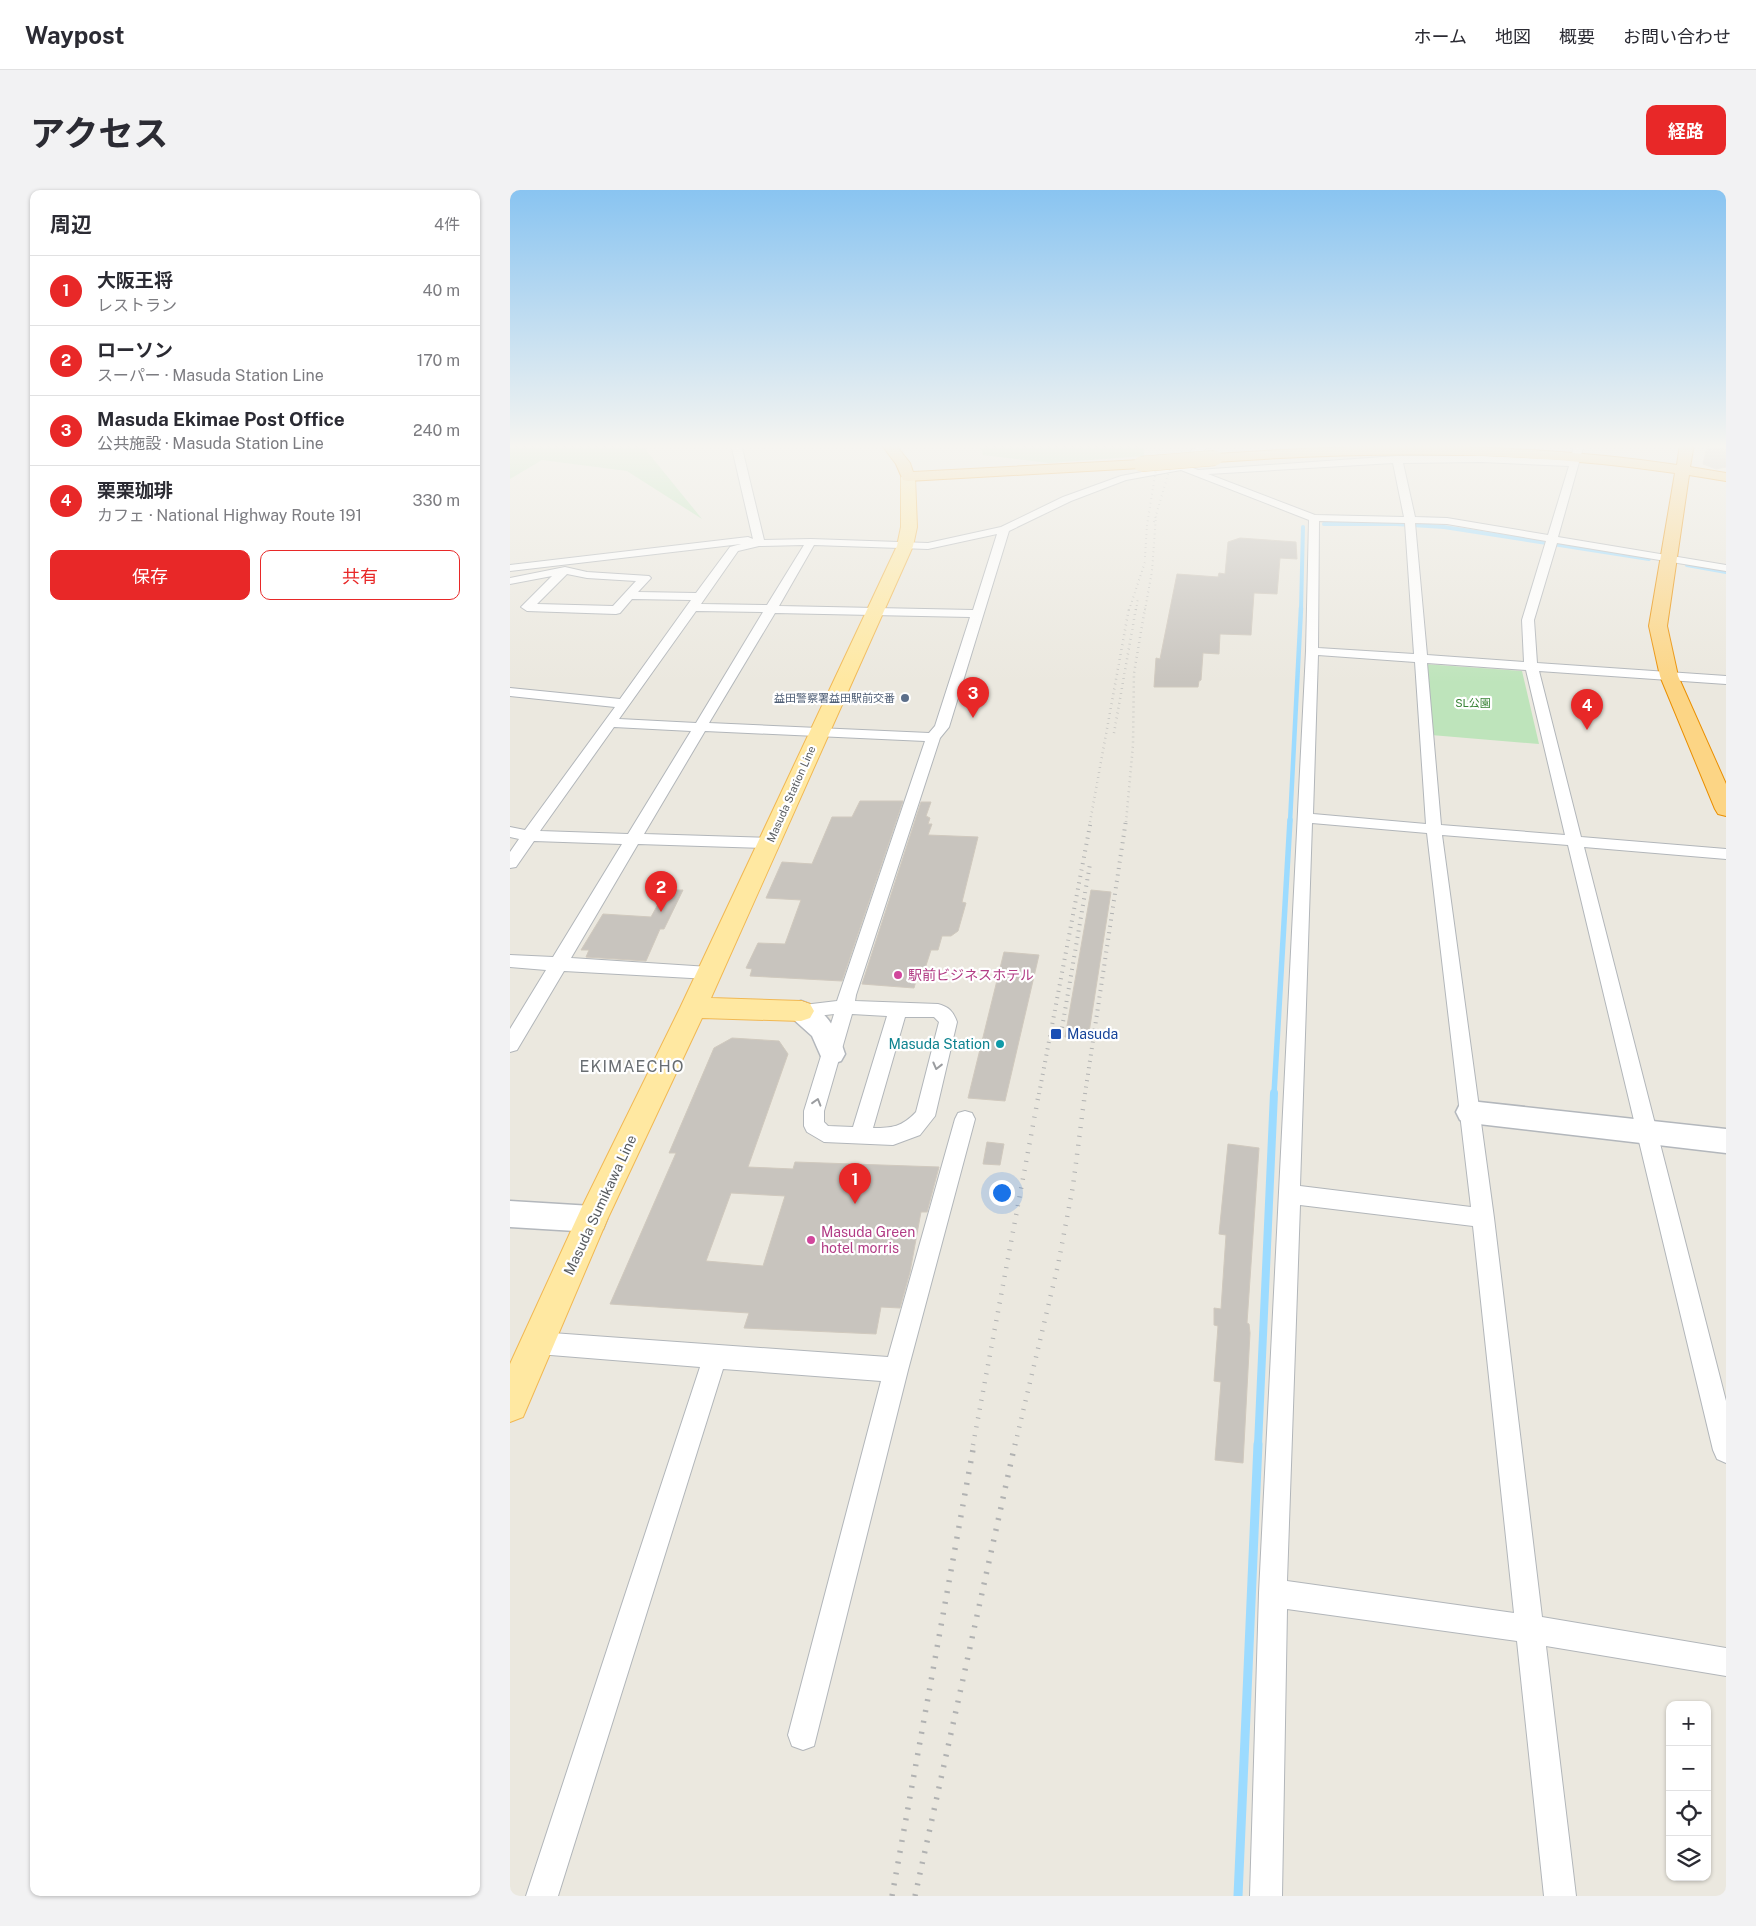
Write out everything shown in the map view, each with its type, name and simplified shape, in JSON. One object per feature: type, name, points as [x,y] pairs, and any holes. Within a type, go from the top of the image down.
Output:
[{"type":"highway","points":[[1674,524],[1658,626],[1669,676],[1726,809]]},
{"type":"main road","name":"Masuda Station Line","points":[[694,1008],[873,611],[905,546],[909,524]]},
{"type":"main road","points":[[694,1008],[801,1012]]},
{"type":"main road","name":"Masuda Sumikawa Line","points":[[510,1404],[592,1219],[694,1008]]},
{"type":"street","points":[[755,524],[759,541]]},
{"type":"street","points":[[510,568],[726,541],[928,546],[1004,529],[1015,524]]},
{"type":"street","points":[[1266,1896],[1273,1593],[1312,651],[1314,524]]},
{"type":"street","points":[[1410,524],[1434,829],[1483,1218],[1560,1896]]},
{"type":"street","points":[[1457,524],[1726,568]]},
{"type":"street","points":[[1555,524],[1528,620],[1531,666],[1726,1450]]},
{"type":"street","points":[[801,1012],[821,1007],[845,1008],[898,1010],[937,1010],[945,1015],[948,1022],[924,1116],[913,1129],[893,1137],[824,1134],[814,1126],[814,1111],[832,1054],[845,1008],[847,995],[933,737],[942,727],[1004,529]]},
{"type":"street","points":[[510,863],[610,723],[622,703],[734,549],[759,541]]},
{"type":"street","points":[[510,1045],[811,542]]},
{"type":"street","points":[[510,581],[565,570],[587,575],[645,578],[616,610],[527,607],[565,570]]},
{"type":"street","points":[[629,595],[771,609],[978,614]]},
{"type":"street","points":[[1312,651],[1726,680]]},
{"type":"street","points":[[510,692],[594,702],[622,703]]},
{"type":"street","points":[[610,723],[819,730],[933,737]]},
{"type":"street","points":[[1304,818],[1726,854]]},
{"type":"street","points":[[510,832],[529,836],[768,843]]},
{"type":"street","points":[[510,961],[709,973]]},
{"type":"street","points":[[860,1137],[898,1010]]},
{"type":"street","points":[[801,1012],[818,1022],[826,1035],[832,1054]]},
{"type":"street","points":[[1470,1112],[1726,1141]]},
{"type":"street","points":[[803,1736],[896,1370],[965,1119]]},
{"type":"street","points":[[1289,1194],[1483,1218]]},
{"type":"street","points":[[510,1214],[592,1219]]},
{"type":"street","points":[[538,1343],[896,1370]]},
{"type":"street","points":[[542,1896],[715,1356]]},
{"type":"street","points":[[1273,1593],[1529,1628],[1726,1662]]},
{"type":"green space","name":"SL公園","points":[[1424,664],[1522,671],[1539,744],[1431,735]]},
{"type":"building","points":[[1240,538],[1296,542],[1297,559],[1280,558],[1277,594],[1254,593],[1251,635],[1220,634],[1219,654],[1203,653],[1201,680],[1198,687],[1154,687],[1156,658],[1160,659],[1177,574],[1218,577],[1219,573],[1225,574],[1228,542]]},
{"type":"building","points":[[860,801],[903,801],[842,981],[750,976],[752,969],[746,968],[758,943],[785,944],[801,900],[766,898],[782,862],[812,864],[832,817],[852,817]]},
{"type":"building","points":[[921,802],[931,802],[926,816],[930,818],[928,824],[932,824],[928,835],[978,837],[962,902],[966,903],[958,931],[951,936],[942,936],[938,950],[931,950],[921,981],[916,981],[914,988],[862,984]]},
{"type":"building","points":[[666,890],[683,890],[664,929],[660,929],[646,961],[586,957],[589,950],[581,950],[603,914],[651,917]]},
{"type":"building","points":[[1091,890],[1111,892],[1088,1039],[1065,1037]]},
{"type":"building","name":"Masuda Station","points":[[1004,952],[1039,955],[1005,1101],[968,1098]]},
{"type":"building","points":[[732,1038],[779,1041],[788,1054],[748,1167],[793,1169],[795,1162],[939,1167],[927,1212],[921,1212],[910,1272],[900,1308],[881,1307],[876,1334],[744,1328],[749,1313],[610,1304],[676,1153],[669,1153],[714,1048]],"holes":[[[731,1193],[785,1196],[763,1266],[706,1261]]]},
{"type":"building","points":[[987,1142],[1004,1144],[1000,1165],[983,1164]]},
{"type":"building","points":[[1228,1144],[1259,1148],[1247,1323],[1249,1324],[1250,1333],[1243,1463],[1215,1460],[1221,1382],[1214,1381],[1218,1326],[1214,1325],[1214,1308],[1221,1309],[1226,1235],[1219,1234]]},
{"type":"waterway","points":[[1324,524],[1396,524],[1444,527],[1649,559]]},
{"type":"waterway","points":[[1301,610],[1303,527]]},
{"type":"waterway","points":[[1687,565],[1726,572]]},
{"type":"waterway","points":[[1290,822],[1301,608]]},
{"type":"waterway","points":[[1274,1094],[1290,820]]},
{"type":"waterway","points":[[1258,1445],[1274,1093]]},
{"type":"waterway","points":[[1238,1896],[1258,1444]]},
{"type":"railway","points":[[1145,557],[1147,524]]},
{"type":"railway","points":[[1145,610],[1152,571],[1155,524]]},
{"type":"railway","points":[[1129,610],[1145,562]]},
{"type":"railway","points":[[1136,610],[1138,598]]},
{"type":"railway","points":[[1090,822],[1129,608]]},
{"type":"railway","points":[[1114,733],[1136,608]]},
{"type":"railway","points":[[1126,822],[1133,745],[1134,673],[1145,608]]},
{"type":"railway","points":[[1039,1094],[1091,820]]},
{"type":"railway","points":[[1085,1094],[1126,820]]},
{"type":"railway","points":[[1061,1034],[1090,864]]},
{"type":"railway","points":[[973,1445],[1039,1093]]},
{"type":"railway","points":[[1015,1445],[1058,1265],[1073,1186],[1085,1093]]},
{"type":"railway","points":[[892,1896],[974,1444]]},
{"type":"railway","points":[[915,1896],[1015,1444]]},
{"type":"place","name":"益田警察署益田駅前交番","points":[[905,698]]},
{"type":"place","name":"Masuda Ekimae Post Office","points":[[973,718]]},
{"type":"place","name":"栗栗珈琲","points":[[1587,730]]},
{"type":"place","name":"ローソン","points":[[661,912]]},
{"type":"place","name":"駅前ビジネスホテル","points":[[898,975]]},
{"type":"place","name":"Masuda","points":[[1056,1034]]},
{"type":"place","name":"Masuda Station","points":[[1000,1044]]},
{"type":"place","name":"大阪王将","points":[[855,1204]]},
{"type":"place","name":"Masuda Green hotel morris","points":[[811,1240]]},
{"type":"district","name":"EKIMAECHO","points":[[632,1066]]}]
